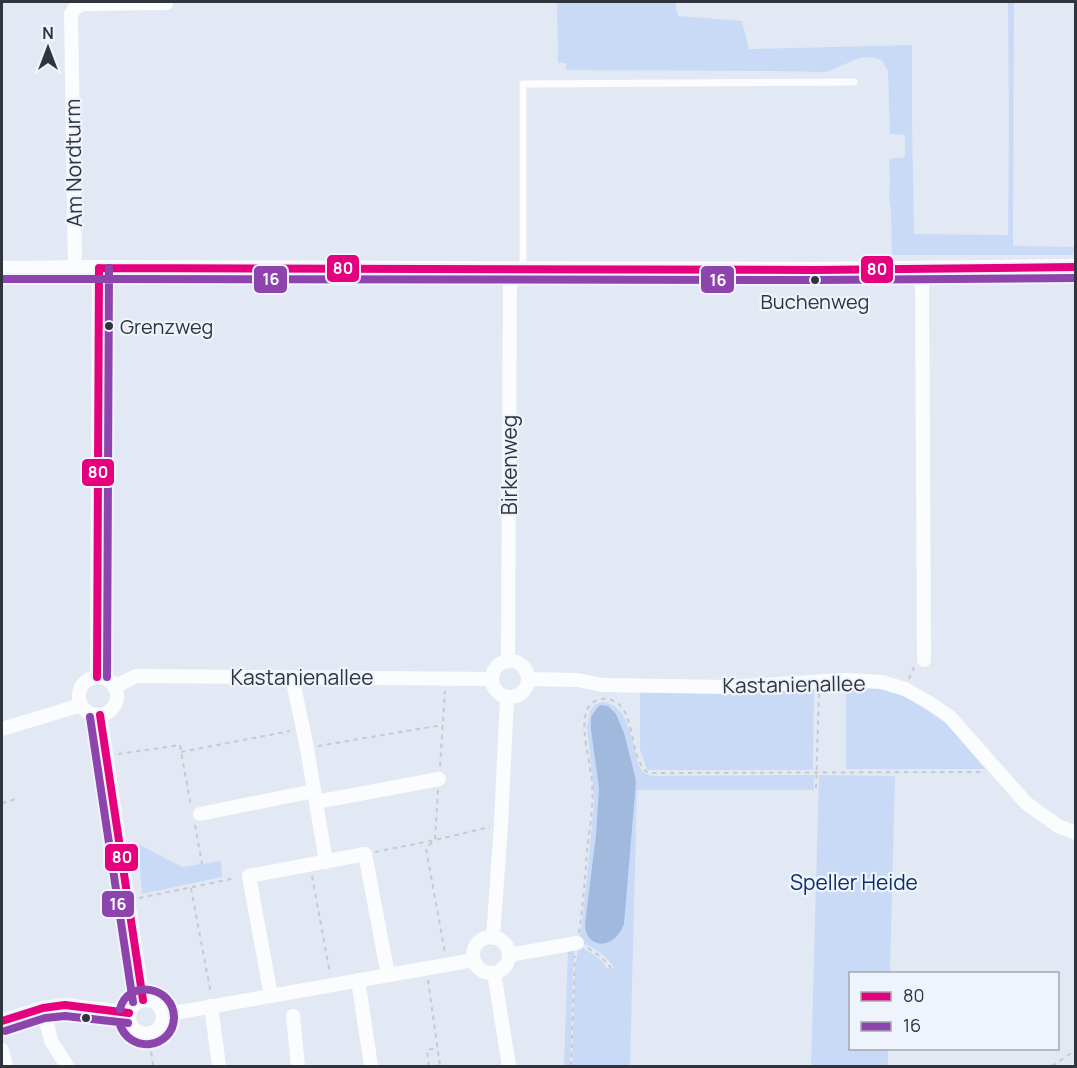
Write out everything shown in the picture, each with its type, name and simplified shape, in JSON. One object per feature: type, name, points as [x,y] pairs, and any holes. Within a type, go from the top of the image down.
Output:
[{"type":"street","name":"Am Nordturm","points":[[75,268],[71,14],[82,4],[166,3]]},
{"type":"street","points":[[2,269],[1076,267]]},
{"type":"street","points":[[98,677],[99,268]]},
{"type":"street","name":"Birkenweg","points":[[508,661],[516,269]]},
{"type":"street","points":[[922,269],[924,660]]},
{"type":"street","points":[[508,661],[524,668],[528,679],[522,693],[512,698],[497,693],[491,679],[498,665],[508,661]]},
{"type":"street","name":"Kastanienallee","points":[[114,687],[136,676],[491,679]]},
{"type":"street","points":[[98,677],[107,680],[114,687],[115,704],[107,712],[100,715],[90,713],[81,705],[79,693],[85,681],[98,677]]},
{"type":"street","points":[[292,677],[326,862]]},
{"type":"street","name":"Kastanienallee","points":[[528,679],[577,680],[603,685],[726,687],[846,680],[882,682],[905,689],[950,717],[1026,803],[1058,826],[1076,833]]},
{"type":"street","points":[[493,938],[507,698]]},
{"type":"street","points":[[2,729],[81,705]]},
{"type":"street","points":[[100,715],[143,1000]]},
{"type":"street","points":[[200,814],[439,779]]},
{"type":"street","points":[[272,996],[249,876],[365,854],[388,975]]},
{"type":"street","points":[[493,938],[506,945],[509,955],[503,968],[494,973],[479,968],[474,960],[478,944],[482,940],[493,938]]},
{"type":"street","points":[[509,955],[577,943]]},
{"type":"street","points":[[163,1015],[474,960]]},
{"type":"street","points":[[494,973],[508,1066]]},
{"type":"street","points":[[358,980],[371,1066]]},
{"type":"street","points":[[143,1000],[149,1000],[158,1005],[163,1015],[158,1029],[149,1034],[138,1032],[130,1024],[129,1013],[134,1005],[143,1000]]},
{"type":"street","points":[[2,1021],[43,1008],[65,1005],[129,1013]]},
{"type":"street","points":[[212,1006],[219,1066]]},
{"type":"street","points":[[43,1008],[51,1041],[67,1066]]},
{"type":"street","points":[[293,1016],[298,1066]]},
{"type":"street","points":[[2,1050],[6,1066]]},
{"type":"lane","points":[[516,269],[522,84],[854,82]]},
{"type":"path","points":[[905,689],[916,662],[924,660]]},
{"type":"path","points":[[446,678],[435,840],[426,848],[447,964]]},
{"type":"path","points":[[816,788],[819,681]]},
{"type":"path","points":[[571,1066],[574,966],[592,806],[592,777],[585,728],[586,712],[591,704],[603,699],[613,700],[621,706],[629,724],[641,766],[648,773],[1000,772]]},
{"type":"path","points":[[306,748],[443,725]]},
{"type":"path","points":[[181,752],[303,728]]},
{"type":"path","points":[[106,756],[180,745],[202,864]]},
{"type":"path","points":[[2,803],[19,798]]},
{"type":"path","points":[[365,854],[501,824]]},
{"type":"path","points":[[309,865],[332,985]]},
{"type":"path","points":[[127,901],[249,876]]},
{"type":"path","points":[[191,888],[212,1006]]},
{"type":"path","points":[[577,943],[590,948],[611,968]]},
{"type":"path","points":[[426,968],[440,1066]]},
{"type":"path","points":[[149,1034],[153,1066]]},
{"type":"path","points":[[429,1066],[427,1050],[437,1048]]},
{"type":"path","points":[[1052,1066],[1076,1050]]},
{"type":"green space","points":[[466,2],[557,2],[466,3]]},
{"type":"green space","points":[[557,2],[675,2],[678,16],[742,21],[749,49],[912,45],[914,234],[1008,235],[1008,2],[1014,2],[1013,246],[1075,247],[1073,255],[892,255],[889,159],[905,157],[905,135],[890,134],[888,72],[883,61],[875,58],[860,58],[825,72],[566,70],[566,63],[558,63]]},
{"type":"green space","points":[[814,686],[813,770],[647,770],[640,749],[640,690]]},
{"type":"green space","points":[[846,686],[880,689],[902,695],[924,707],[946,723],[985,769],[846,769]]},
{"type":"green space","points":[[602,702],[611,704],[623,715],[638,765],[648,775],[814,775],[814,790],[637,790],[630,1066],[572,1066],[575,968],[578,949],[581,947],[593,954],[607,968],[614,968],[599,952],[579,942],[594,805],[587,727],[590,711],[596,704]]},
{"type":"green space","name":"Speller Heide","points":[[819,775],[895,776],[890,972],[849,972],[849,1050],[888,1050],[888,1066],[811,1066]]},
{"type":"green space","points":[[138,844],[182,867],[221,861],[222,877],[142,894]]},
{"type":"green space","points":[[568,948],[575,948],[570,1066],[564,1066]]},
{"type":"shaded area","points":[[600,705],[608,706],[616,714],[624,733],[636,781],[624,924],[616,937],[600,944],[588,936],[585,924],[596,835],[599,788],[591,717]]},
{"type":"transit line","name":"80","points":[[99,268],[815,270],[1076,267]]},
{"type":"transit line","name":"80","points":[[97,677],[99,268]]},
{"type":"transit line","name":"16","points":[[107,677],[109,268]]},
{"type":"transit line","name":"16","points":[[2,279],[1076,278]]},
{"type":"transit line","name":"80","points":[[100,715],[143,1000]]},
{"type":"transit line","name":"16","points":[[90,717],[133,1002]]},
{"type":"transit line","name":"16","points":[[119,1022],[124,1033],[132,1040],[141,1044],[150,1044],[166,1036],[172,1028],[174,1018],[167,998],[150,990],[131,993],[124,999],[120,1009]]},
{"type":"transit line","name":"80","points":[[2,1021],[43,1008],[65,1005],[129,1013]]},
{"type":"transit line","name":"16","points":[[5,1031],[45,1018],[65,1016],[128,1023]]},
{"type":"place","name":"Buchenweg","points":[[815,280]]},
{"type":"place","name":"Grenzweg","points":[[109,326]]}]
